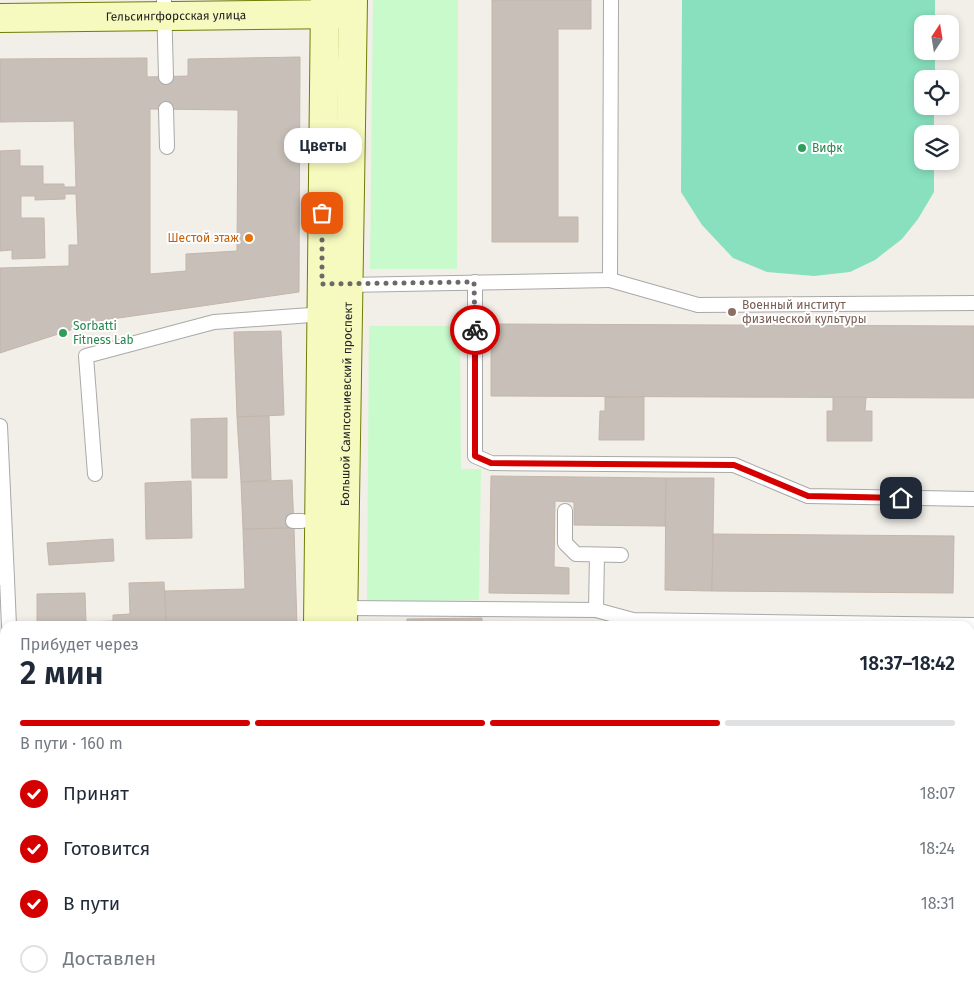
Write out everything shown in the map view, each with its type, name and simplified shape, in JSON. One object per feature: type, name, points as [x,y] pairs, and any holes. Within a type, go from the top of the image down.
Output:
[{"type":"main road","name":"Большой Сампсониевский проспект","points":[[318,621],[325,7]]},
{"type":"main road","name":"Гельсингфорсская улица","points":[[0,18],[164,8],[353,7]]},
{"type":"main road","name":"Большой Сампсониевский проспект","points":[[343,617],[353,7]]},
{"type":"lane","points":[[610,280],[611,0]]},
{"type":"lane","points":[[164,8],[166,76]]},
{"type":"lane","points":[[166,109],[167,147]]},
{"type":"lane","points":[[322,284],[610,280],[698,305],[974,303]]},
{"type":"lane","points":[[474,282],[475,456],[491,463],[734,465],[808,496],[974,499]]},
{"type":"lane","points":[[95,474],[86,356],[214,322],[348,313]]},
{"type":"lane","points":[[0,426],[4,579],[8,621]]},
{"type":"lane","points":[[565,511],[565,543],[576,554],[621,555]]},
{"type":"lane","points":[[596,554],[596,610]]},
{"type":"lane","points":[[343,617],[596,610],[633,620],[701,621]]},
{"type":"green space","points":[[373,0],[458,0],[457,269],[370,269]]},
{"type":"green space","name":"Вифк","points":[[682,0],[935,0],[935,15],[914,15],[914,60],[935,60],[935,70],[914,70],[914,115],[934,115],[934,125],[914,125],[914,170],[934,170],[934,192],[918,219],[902,239],[875,260],[850,272],[814,276],[767,272],[733,258],[702,225],[681,192]]},
{"type":"green space","points":[[369,326],[460,326],[461,469],[481,469],[479,600],[367,602]]},
{"type":"building","points":[[492,0],[591,0],[591,29],[558,29],[558,217],[578,217],[578,242],[492,242]]},
{"type":"building","points":[[300,57],[299,292],[98,321],[0,353],[0,268],[69,266],[69,245],[78,245],[76,194],[65,194],[65,199],[35,200],[35,196],[21,196],[21,218],[44,218],[45,258],[12,259],[12,250],[0,251],[0,151],[20,150],[20,166],[43,166],[43,184],[64,184],[64,187],[76,187],[74,121],[0,122],[0,59],[147,58],[147,77],[188,76],[188,59]],"holes":[[[150,109],[238,110],[237,251],[186,254],[186,271],[150,274]]]},
{"type":"building","points":[[491,324],[974,326],[974,398],[491,396]]},
{"type":"building","points":[[281,331],[284,415],[237,417],[234,332]]},
{"type":"building","points":[[605,397],[644,397],[644,440],[599,440],[600,411],[605,411]]},
{"type":"building","points":[[833,397],[866,397],[865,411],[872,411],[872,441],[827,441],[827,411],[833,411]]},
{"type":"building","points":[[269,416],[271,480],[241,482],[237,417]]},
{"type":"building","points":[[227,418],[227,478],[192,478],[191,419]]},
{"type":"building","points":[[491,476],[666,478],[665,526],[574,525],[574,502],[555,501],[554,567],[569,568],[569,594],[489,593]]},
{"type":"building","points":[[666,478],[714,478],[712,591],[665,590]]},
{"type":"building","points":[[292,480],[294,528],[243,529],[241,482]]},
{"type":"building","points":[[191,481],[192,538],[146,539],[145,483]]},
{"type":"building","points":[[294,528],[297,621],[166,621],[165,591],[245,589],[243,529]]},
{"type":"building","points":[[713,534],[954,536],[953,593],[712,591]]},
{"type":"building","points":[[113,539],[114,561],[49,565],[47,543]]},
{"type":"building","points":[[164,582],[166,621],[113,621],[113,615],[130,614],[129,583]]},
{"type":"building","points":[[85,593],[86,621],[37,621],[37,594]]},
{"type":"building","points":[[482,618],[482,621],[407,621],[407,619]]},
{"type":"way so far","points":[[322,213],[322,284],[474,282],[475,330]]},
{"type":"place","name":"Вифк","points":[[802,148]]},
{"type":"place","name":"Цветы","points":[[322,213]]},
{"type":"place","name":"Шестой этаж","points":[[249,238]]},
{"type":"place","name":"Военный институт физической культуры","points":[[732,312]]},
{"type":"place","name":"Sorbatti Fitness Lab","points":[[63,333]]},
{"type":"route","points":[[475,330],[475,456],[491,463],[734,465],[808,496],[901,498]]}]
